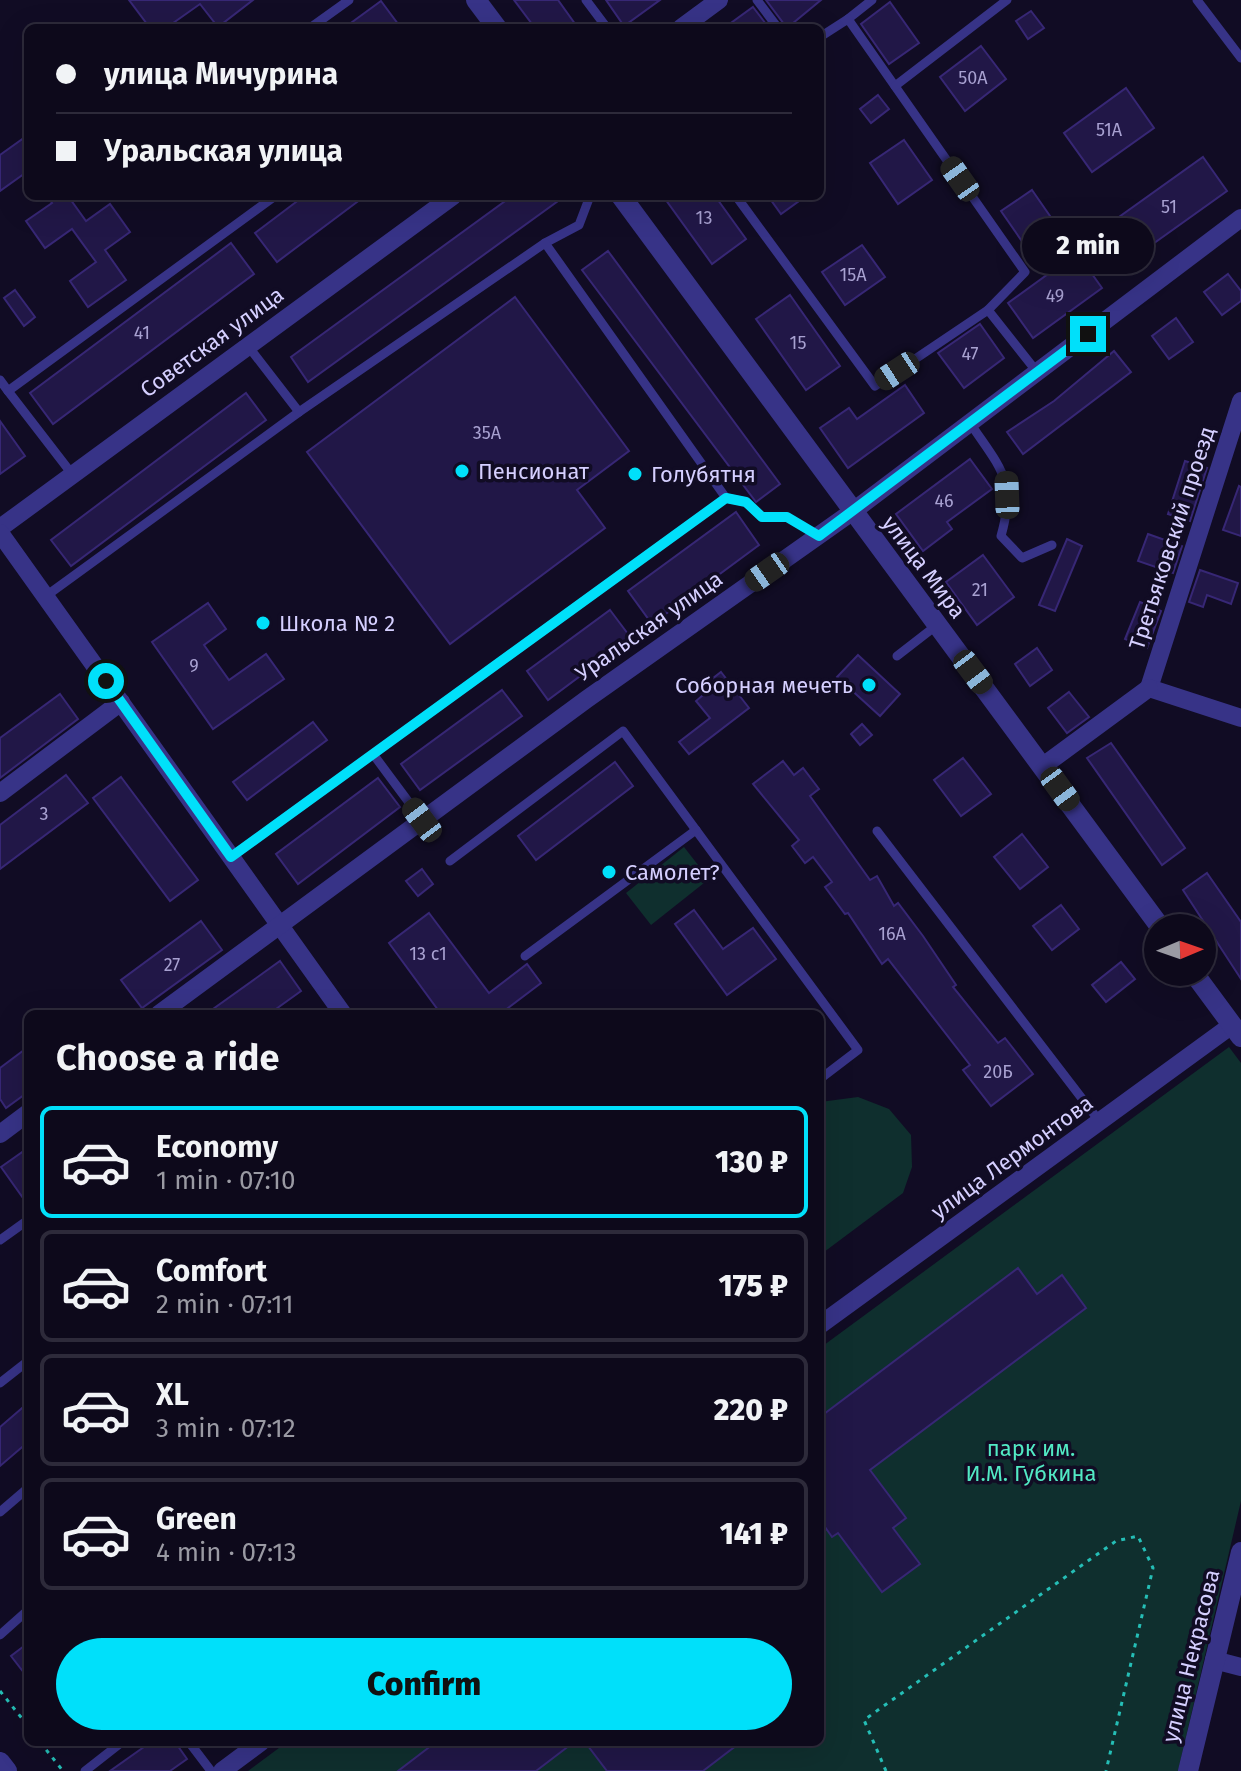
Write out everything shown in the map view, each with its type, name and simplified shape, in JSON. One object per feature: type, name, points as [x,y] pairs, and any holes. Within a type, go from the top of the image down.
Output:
[{"type":"street","points":[[476,0],[494,24]]},
{"type":"street","points":[[686,24],[719,0]]},
{"type":"street","name":"Советская улица","points":[[0,531],[72,474],[448,200]]},
{"type":"street","name":"улица Мира","points":[[624,200],[1151,914]]},
{"type":"street","name":"Уральская улица","points":[[164,1010],[278,924],[852,512],[1241,218]]},
{"type":"street","name":"Третьяковский проезд","points":[[1149,688],[1241,401]]},
{"type":"street","points":[[0,531],[340,1010]]},
{"type":"street","points":[[1043,766],[1149,688],[1241,718]]},
{"type":"street","points":[[0,793],[121,702]]},
{"type":"street","points":[[1203,986],[1236,1031]]},
{"type":"street","name":"улица Лермонтова","points":[[824,1322],[1100,1122],[1236,1031]]},
{"type":"street","points":[[0,1134],[24,1116]]},
{"type":"street","name":"улица Некрасова","points":[[1188,1771],[1241,1552]]},
{"type":"street","points":[[1214,1660],[1241,1667]]},
{"type":"street","points":[[222,1771],[256,1746]]},
{"type":"street","points":[[0,1762],[7,1771]]},
{"type":"lane","points":[[316,24],[349,0]]},
{"type":"lane","points":[[586,0],[604,24]]},
{"type":"lane","points":[[757,0],[775,24]]},
{"type":"lane","points":[[824,34],[872,0]]},
{"type":"lane","points":[[895,86],[1007,0]]},
{"type":"lane","points":[[1197,0],[1241,58]]},
{"type":"lane","points":[[739,200],[875,386],[988,310],[1025,272],[848,19]]},
{"type":"lane","points":[[8,391],[270,200]]},
{"type":"lane","points":[[46,596],[299,412],[545,243],[579,225],[588,200]]},
{"type":"lane","points":[[545,243],[726,498],[746,502],[762,517],[787,517],[819,536]]},
{"type":"lane","points":[[988,310],[1037,372]]},
{"type":"lane","points":[[248,346],[299,412]]},
{"type":"lane","points":[[0,380],[72,474]]},
{"type":"lane","points":[[970,423],[1007,478],[1008,512],[1001,536],[1022,558],[1052,545]]},
{"type":"lane","points":[[231,857],[726,498]]},
{"type":"lane","points":[[897,656],[937,625]]},
{"type":"lane","points":[[450,861],[623,731],[858,1050],[824,1076]]},
{"type":"lane","points":[[373,754],[422,820]]},
{"type":"lane","points":[[525,956],[696,830]]},
{"type":"lane","points":[[877,831],[1100,1122]]},
{"type":"lane","points":[[0,1240],[24,1223]]},
{"type":"lane","points":[[0,1383],[24,1364]]},
{"type":"lane","points":[[0,1512],[24,1491]]},
{"type":"lane","points":[[0,1635],[24,1614]]},
{"type":"lane","points":[[85,1771],[117,1746]]},
{"type":"lane","points":[[192,1746],[211,1771]]},
{"type":"path","points":[[886,1771],[864,1720],[1116,1541],[1138,1536],[1153,1568],[1106,1771]]},
{"type":"path","points":[[0,1691],[24,1721]]},
{"type":"path","points":[[43,1746],[63,1771]]},
{"type":"green space","points":[[684,847],[709,879],[651,925],[626,893]]},
{"type":"green space","name":"парк им. И.М. Губкина","points":[[1229,1047],[1241,1063],[1241,1501],[1178,1771],[248,1771],[282,1746],[824,1746],[824,1345]]},
{"type":"green space","points":[[858,1097],[889,1109],[911,1135],[912,1167],[903,1193],[824,1252],[824,1101]]},
{"type":"building","points":[[129,0],[253,0],[222,24],[216,24],[200,4],[172,24],[147,24]]},
{"type":"building","points":[[514,0],[558,0],[575,24],[532,24]]},
{"type":"building","points":[[606,0],[660,0],[627,24],[623,24]]},
{"type":"building","points":[[766,0],[821,0],[792,24],[784,24]]},
{"type":"building","points":[[381,1],[398,24],[349,24]]},
{"type":"building","points":[[890,2],[919,43],[889,64],[861,24]]},
{"type":"building","points":[[753,7],[766,24],[730,24]]},
{"type":"building","points":[[1031,11],[1044,28],[1028,39],[1016,21]]},
{"type":"building","points":[[981,46],[1006,79],[965,111],[940,77]]},
{"type":"building","points":[[1126,88],[1154,128],[1092,172],[1064,133]]},
{"type":"building","points":[[878,95],[889,109],[871,123],[860,109]]},
{"type":"building","points":[[24,138],[24,174],[0,191],[0,155]]},
{"type":"building","points":[[904,140],[932,180],[898,204],[870,163]]},
{"type":"building","points":[[1203,157],[1227,191],[1136,256],[1112,222]]},
{"type":"building","points":[[1032,190],[1059,229],[1028,250],[1001,211]]},
{"type":"building","points":[[50,200],[71,200],[86,221],[110,204],[130,232],[105,250],[126,280],[88,307],[70,281],[96,262],[72,229],[45,248],[26,221],[52,203]]},
{"type":"building","points":[[299,200],[360,200],[277,262],[255,233]]},
{"type":"building","points":[[507,200],[559,200],[308,382],[291,357]]},
{"type":"building","points":[[666,200],[718,200],[746,239],[712,264]]},
{"type":"building","points":[[771,200],[800,200],[781,214]]},
{"type":"building","points":[[231,243],[254,274],[53,424],[30,393]]},
{"type":"building","points":[[862,245],[885,277],[845,305],[822,272]]},
{"type":"building","points":[[608,251],[780,484],[756,502],[582,270]]},
{"type":"building","points":[[1077,253],[1102,288],[1033,338],[1008,303]]},
{"type":"building","points":[[1228,274],[1241,291],[1241,301],[1222,315],[1204,292]]},
{"type":"building","points":[[15,290],[35,317],[24,326],[4,298]]},
{"type":"building","points":[[790,295],[840,366],[806,390],[756,319]]},
{"type":"building","name":"Пенсионат","points":[[515,297],[629,451],[577,490],[605,528],[450,644],[307,452]]},
{"type":"building","points":[[1176,318],[1193,342],[1169,359],[1152,336]]},
{"type":"building","points":[[980,324],[1004,358],[964,388],[938,353]]},
{"type":"building","points":[[1114,351],[1131,372],[1023,454],[1007,432],[1054,401]]},
{"type":"building","points":[[905,385],[924,413],[848,468],[820,428],[849,408],[857,419]]},
{"type":"building","points":[[246,393],[266,420],[71,566],[51,540]]},
{"type":"building","points":[[0,421],[25,456],[0,474]]},
{"type":"building","points":[[970,459],[992,489],[947,522],[952,529],[923,551],[896,514]]},
{"type":"building","points":[[1185,461],[1207,468],[1190,521],[1168,514]]},
{"type":"building","points":[[1241,487],[1241,536],[1223,530]]},
{"type":"building","points":[[736,512],[759,545],[652,624],[628,591]]},
{"type":"building","points":[[1148,534],[1182,546],[1173,573],[1138,561]]},
{"type":"building","points":[[1067,539],[1082,546],[1055,611],[1039,605]]},
{"type":"building","points":[[983,555],[1014,597],[977,625],[946,582]]},
{"type":"building","points":[[1200,570],[1238,583],[1231,604],[1207,595],[1203,607],[1189,602]]},
{"type":"building","points":[[1140,602],[1161,611],[1147,648],[1125,639]]},
{"type":"building","points":[[208,603],[226,629],[204,645],[229,680],[266,654],[284,679],[213,729],[152,642]]},
{"type":"building","points":[[610,610],[631,638],[548,700],[527,671]]},
{"type":"building","points":[[1037,648],[1052,670],[1030,686],[1015,664]]},
{"type":"building","name":"Соборная мечеть","points":[[858,655],[900,694],[880,716],[837,677]]},
{"type":"building","points":[[721,672],[749,708],[689,754],[679,742],[710,718],[696,701],[703,695],[699,689]]},
{"type":"building","points":[[502,690],[522,716],[420,790],[401,764]]},
{"type":"building","points":[[1069,692],[1089,717],[1067,733],[1048,708]]},
{"type":"building","points":[[60,694],[78,719],[0,778],[0,738]]},
{"type":"building","points":[[313,722],[327,740],[247,800],[233,782]]},
{"type":"building","points":[[862,724],[872,735],[860,745],[851,734]]},
{"type":"building","points":[[1111,743],[1185,848],[1162,865],[1087,758]]},
{"type":"building","points":[[963,758],[991,794],[961,816],[934,780]]},
{"type":"building","points":[[783,761],[794,775],[803,768],[819,789],[810,796],[870,880],[877,876],[894,906],[898,903],[923,936],[956,985],[953,987],[998,1043],[1005,1038],[1033,1074],[991,1106],[963,1070],[970,1065],[888,959],[882,964],[848,913],[845,914],[825,887],[832,882],[813,857],[805,863],[792,846],[799,840],[753,784]]},
{"type":"building","points":[[615,762],[633,786],[536,860],[518,836]]},
{"type":"building","points":[[66,775],[88,803],[0,869],[0,825]]},
{"type":"building","points":[[121,777],[198,880],[170,901],[93,798]]},
{"type":"building","points":[[378,778],[400,807],[298,884],[276,854]]},
{"type":"building","points":[[1022,834],[1048,867],[1020,889],[994,857]]},
{"type":"building","points":[[422,869],[433,884],[418,896],[406,881]]},
{"type":"building","points":[[1207,873],[1241,922],[1241,979],[1216,941],[1216,914],[1199,914],[1183,890]]},
{"type":"building","points":[[1061,905],[1079,929],[1052,950],[1033,926]]},
{"type":"building","points":[[694,910],[723,949],[753,928],[776,959],[727,995],[675,924]]},
{"type":"building","points":[[429,913],[489,993],[527,964],[541,983],[505,1010],[438,1010],[389,943]]},
{"type":"building","points":[[201,921],[222,950],[142,1008],[121,980]]},
{"type":"building","points":[[280,961],[301,991],[275,1010],[212,1010]]},
{"type":"building","points":[[1121,962],[1135,979],[1106,1002],[1092,985]]},
{"type":"building","points":[[24,1050],[24,1095],[6,1108],[0,1099],[0,1068]]},
{"type":"building","points":[[24,1151],[24,1199],[1,1167]]},
{"type":"building","points":[[1018,1268],[1037,1294],[1062,1275],[1086,1308],[870,1470],[906,1518],[893,1528],[920,1564],[882,1592],[838,1533],[832,1537],[824,1526],[824,1414]]},
{"type":"building","points":[[24,1406],[24,1445],[0,1466],[0,1427]]},
{"type":"building","points":[[24,1646],[24,1673],[11,1656]]},
{"type":"building","points":[[145,1746],[178,1746],[187,1759],[170,1771],[110,1771]]},
{"type":"building","points":[[431,1746],[569,1746],[536,1771],[398,1771]]},
{"type":"building","points":[[588,1746],[736,1746],[703,1771],[607,1771]]},
{"type":"place","name":"Пенсионат","points":[[462,471]]},
{"type":"place","name":"Голубятня","points":[[635,474]]},
{"type":"place","name":"Школа № 2","points":[[263,623]]},
{"type":"place","name":"Соборная мечеть","points":[[869,685]]},
{"type":"place","name":"Самолет?","points":[[609,872]]},
{"type":"route","points":[[106,681],[231,857],[726,498],[746,502],[762,517],[787,517],[807,526],[819,536],[1088,334]]}]
